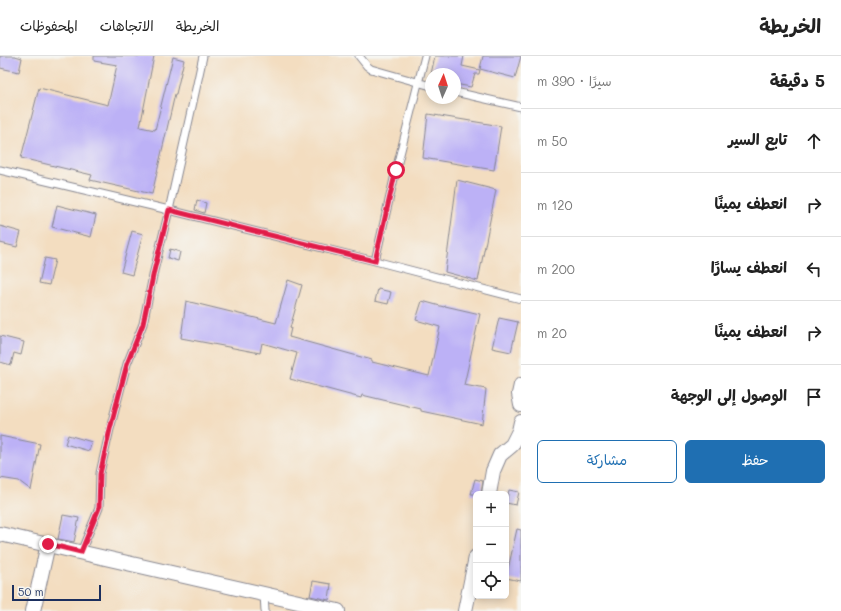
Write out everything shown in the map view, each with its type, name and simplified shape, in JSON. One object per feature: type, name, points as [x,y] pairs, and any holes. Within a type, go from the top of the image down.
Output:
[{"type":"street","points":[[521,385],[519,394],[521,405]]},
{"type":"street","points":[[490,491],[493,471],[500,455],[512,445],[519,431],[521,422]]},
{"type":"street","points":[[0,534],[338,611]]},
{"type":"street","points":[[33,611],[48,544]]},
{"type":"street","points":[[465,611],[475,563]]},
{"type":"lane","points":[[81,552],[99,508],[100,474],[110,429],[127,364],[143,324],[202,56]]},
{"type":"lane","points":[[359,56],[371,69],[425,85]]},
{"type":"lane","points":[[375,261],[425,56]]},
{"type":"lane","points":[[461,93],[521,107]]},
{"type":"lane","points":[[0,170],[375,261],[521,299]]},
{"type":"lane","points":[[264,594],[265,611]]},
{"type":"building","points":[[0,56],[15,56],[22,58],[19,72],[0,68]]},
{"type":"building","points":[[94,56],[154,56],[140,127],[155,130],[173,57],[184,60],[152,194],[90,180],[92,175],[21,158],[39,88],[108,105],[117,65],[94,61]]},
{"type":"building","points":[[435,56],[464,56],[462,66],[480,70],[479,74],[475,74],[471,87],[461,85],[461,68],[432,68]]},
{"type":"building","points":[[483,56],[521,56],[515,78],[480,69]]},
{"type":"building","points":[[428,114],[501,126],[494,170],[423,158]]},
{"type":"building","points":[[457,180],[496,190],[478,281],[445,272]]},
{"type":"building","points":[[197,200],[206,203],[204,213],[195,210]]},
{"type":"building","points":[[57,205],[96,215],[91,237],[52,227]]},
{"type":"building","points":[[0,226],[21,232],[17,247],[0,243]]},
{"type":"building","points":[[132,231],[143,234],[132,275],[121,272]]},
{"type":"building","points":[[170,249],[180,252],[178,261],[168,258]]},
{"type":"building","points":[[45,258],[55,260],[49,285],[39,283]]},
{"type":"building","points":[[288,280],[302,285],[290,328],[289,337],[372,360],[372,362],[429,376],[440,327],[416,320],[422,301],[480,314],[464,385],[486,389],[482,424],[421,411],[421,409],[362,395],[361,398],[290,379],[297,353],[262,343],[260,353],[181,338],[186,301],[276,323]]},
{"type":"building","points":[[378,289],[391,292],[388,304],[375,301]]},
{"type":"building","points":[[499,318],[518,322],[511,352],[492,348]]},
{"type":"building","points":[[0,336],[24,342],[21,355],[14,353],[11,365],[0,362]]},
{"type":"building","points":[[68,435],[92,442],[89,451],[65,444]]},
{"type":"building","points":[[0,436],[40,444],[31,490],[19,481],[0,478]]},
{"type":"building","points":[[475,479],[483,481],[481,491],[473,491],[473,494],[471,494]]},
{"type":"building","points":[[509,491],[519,492],[516,505],[509,504]]},
{"type":"building","points":[[63,515],[79,518],[74,542],[58,539]]},
{"type":"building","points":[[517,529],[521,530],[521,581],[509,579],[509,565]]},
{"type":"building","points":[[313,581],[331,584],[329,600],[310,596]]},
{"type":"route","points":[[48,544],[81,552],[99,508],[100,474],[110,429],[127,364],[143,324],[169,210],[375,261],[396,170]]}]
